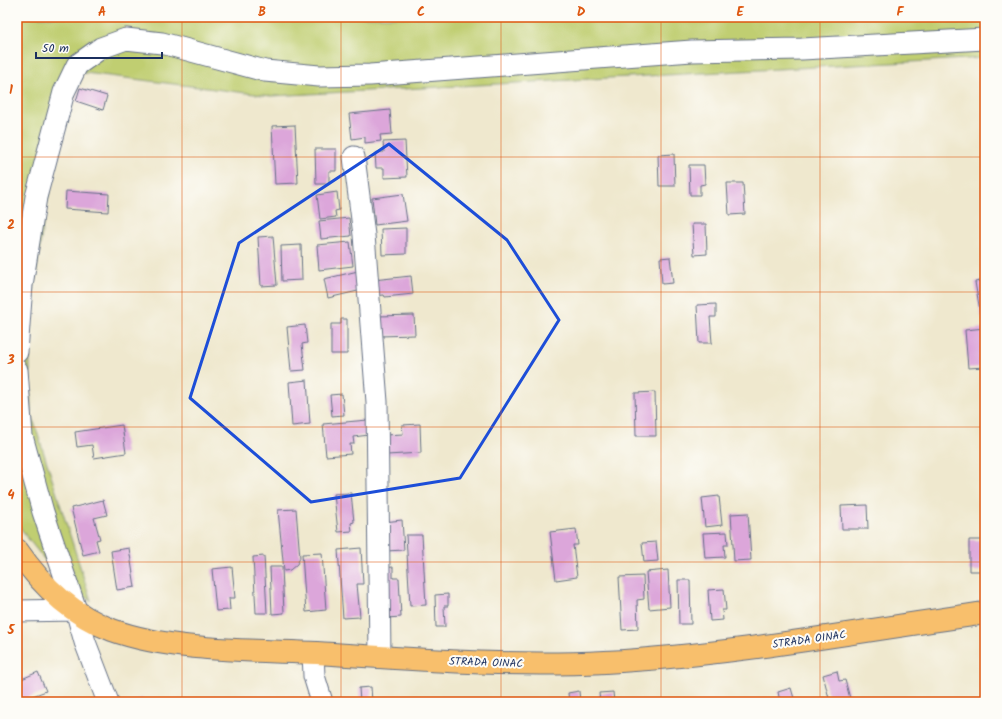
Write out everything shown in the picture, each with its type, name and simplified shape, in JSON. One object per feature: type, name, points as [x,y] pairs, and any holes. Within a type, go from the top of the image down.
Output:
[{"type":"main road","name":"STRADA OINAC","points":[[17,550],[32,572],[56,596],[76,610],[110,629],[137,638],[200,647],[467,662],[550,664],[669,658],[985,613]]},
{"type":"street","points":[[17,352],[22,285],[36,197],[64,92],[77,65],[101,48],[126,39],[162,43],[265,71],[319,76],[370,76],[692,51],[802,49],[985,40]]},
{"type":"street","points":[[354,157],[364,235],[377,402],[380,657]]},
{"type":"street","points":[[17,370],[22,436],[43,512],[76,610],[85,642],[108,702]]},
{"type":"street","points":[[17,612],[76,610]]},
{"type":"street","points":[[313,653],[314,676],[322,702]]},
{"type":"highlighted area","points":[[389,144],[507,240],[559,320],[460,478],[311,502],[190,398],[239,243]]},
{"type":"green space","points":[[17,17],[985,17],[985,58],[271,96],[77,72],[45,210],[29,326],[31,413],[91,601],[65,585],[25,535],[17,522]]},
{"type":"building","points":[[80,88],[107,96],[103,110],[76,101]]},
{"type":"building","points":[[390,110],[392,134],[380,135],[381,141],[365,143],[365,137],[352,139],[349,114]]},
{"type":"building","points":[[295,125],[298,183],[275,184],[272,126]]},
{"type":"building","points":[[405,141],[407,177],[384,178],[384,168],[376,168],[375,153],[384,152],[383,142]]},
{"type":"building","points":[[315,149],[336,149],[336,171],[329,171],[329,184],[316,184]]},
{"type":"building","points":[[674,154],[675,186],[659,186],[658,155]]},
{"type":"building","points":[[689,165],[704,165],[705,184],[700,185],[700,195],[690,195]]},
{"type":"building","points":[[727,183],[743,183],[745,214],[729,215]]},
{"type":"building","points":[[66,191],[109,194],[108,212],[65,209]]},
{"type":"building","points":[[337,192],[339,210],[335,211],[336,217],[320,219],[317,195]]},
{"type":"building","points":[[403,194],[407,221],[375,225],[372,198]]},
{"type":"building","points":[[349,218],[351,236],[321,239],[319,221]]},
{"type":"building","points":[[692,224],[706,224],[707,254],[694,255]]},
{"type":"building","points":[[406,228],[406,254],[382,255],[381,229]]},
{"type":"building","points":[[273,236],[277,285],[261,286],[258,237]]},
{"type":"building","points":[[350,242],[353,266],[319,270],[317,245]]},
{"type":"building","points":[[301,245],[302,280],[282,281],[281,246]]},
{"type":"building","points":[[670,257],[673,283],[662,284],[660,258]]},
{"type":"building","points":[[358,271],[362,290],[328,298],[324,279]]},
{"type":"building","points":[[411,276],[413,294],[385,297],[384,295],[375,296],[373,280]]},
{"type":"building","points":[[985,280],[985,316],[981,317],[975,282]]},
{"type":"building","points":[[716,304],[716,317],[710,317],[712,343],[699,343],[697,305]]},
{"type":"building","points":[[414,315],[415,335],[380,336],[379,316]]},
{"type":"building","points":[[341,319],[347,319],[347,354],[331,354],[331,324],[341,324]]},
{"type":"building","points":[[305,325],[307,343],[302,344],[305,370],[291,371],[287,327]]},
{"type":"building","points":[[985,328],[985,367],[968,368],[965,330]]},
{"type":"building","points":[[307,380],[310,424],[292,426],[289,382]]},
{"type":"building","points":[[655,392],[656,436],[636,436],[635,393]]},
{"type":"building","points":[[342,394],[344,415],[332,416],[330,395]]},
{"type":"building","points":[[368,420],[369,435],[353,437],[354,444],[350,444],[351,454],[326,456],[323,424]]},
{"type":"building","points":[[420,424],[421,453],[387,455],[386,435],[403,434],[402,425]]},
{"type":"building","points":[[122,425],[126,453],[94,458],[92,445],[77,447],[75,432]]},
{"type":"building","points":[[351,493],[354,522],[351,523],[352,531],[338,532],[334,494]]},
{"type":"building","points":[[719,496],[722,525],[705,527],[702,498]]},
{"type":"building","points":[[103,500],[107,515],[94,518],[100,539],[96,540],[99,551],[83,555],[71,508]]},
{"type":"building","points":[[867,505],[868,529],[842,529],[841,506]]},
{"type":"building","points":[[296,509],[300,558],[297,564],[290,570],[284,571],[278,510]]},
{"type":"building","points":[[748,513],[751,560],[734,561],[731,514]]},
{"type":"building","points":[[402,520],[404,550],[386,551],[384,522]]},
{"type":"building","points":[[576,529],[578,545],[573,545],[577,577],[556,580],[550,532]]},
{"type":"building","points":[[727,532],[728,545],[724,545],[725,557],[705,558],[703,533]]},
{"type":"building","points":[[406,535],[422,535],[426,605],[410,606]]},
{"type":"building","points":[[969,540],[985,540],[985,559],[982,559],[981,571],[969,571]]},
{"type":"building","points":[[656,542],[658,561],[644,562],[642,543]]},
{"type":"building","points":[[129,548],[135,587],[117,590],[111,551]]},
{"type":"building","points":[[361,548],[363,584],[357,584],[360,617],[343,618],[338,550]]},
{"type":"building","points":[[322,553],[326,610],[306,612],[302,554]]},
{"type":"building","points":[[264,556],[267,613],[256,613],[253,557]]},
{"type":"building","points":[[232,567],[235,598],[229,598],[230,610],[216,611],[212,569]]},
{"type":"building","points":[[270,567],[282,567],[284,613],[272,614]]},
{"type":"building","points":[[393,567],[393,578],[399,578],[401,617],[387,618],[383,568]]},
{"type":"building","points":[[668,570],[670,607],[649,609],[646,572]]},
{"type":"building","points":[[643,576],[644,599],[637,600],[638,629],[622,630],[619,577]]},
{"type":"building","points":[[678,580],[690,580],[691,624],[679,624]]},
{"type":"building","points":[[724,589],[726,610],[722,610],[723,620],[710,621],[708,590]]},
{"type":"building","points":[[448,594],[448,606],[444,606],[445,627],[436,627],[435,595]]},
{"type":"building","points":[[837,671],[839,681],[845,680],[851,702],[830,702],[823,675]]},
{"type":"building","points":[[38,672],[46,691],[17,702],[17,681]]},
{"type":"building","points":[[371,687],[372,702],[360,702],[359,688]]},
{"type":"building","points":[[791,688],[795,702],[780,702],[778,692]]},
{"type":"building","points":[[579,691],[580,702],[569,702],[568,693]]},
{"type":"building","points":[[613,692],[614,702],[600,702],[599,693]]},
{"type":"building","points":[[142,698],[143,702],[132,702]]}]
